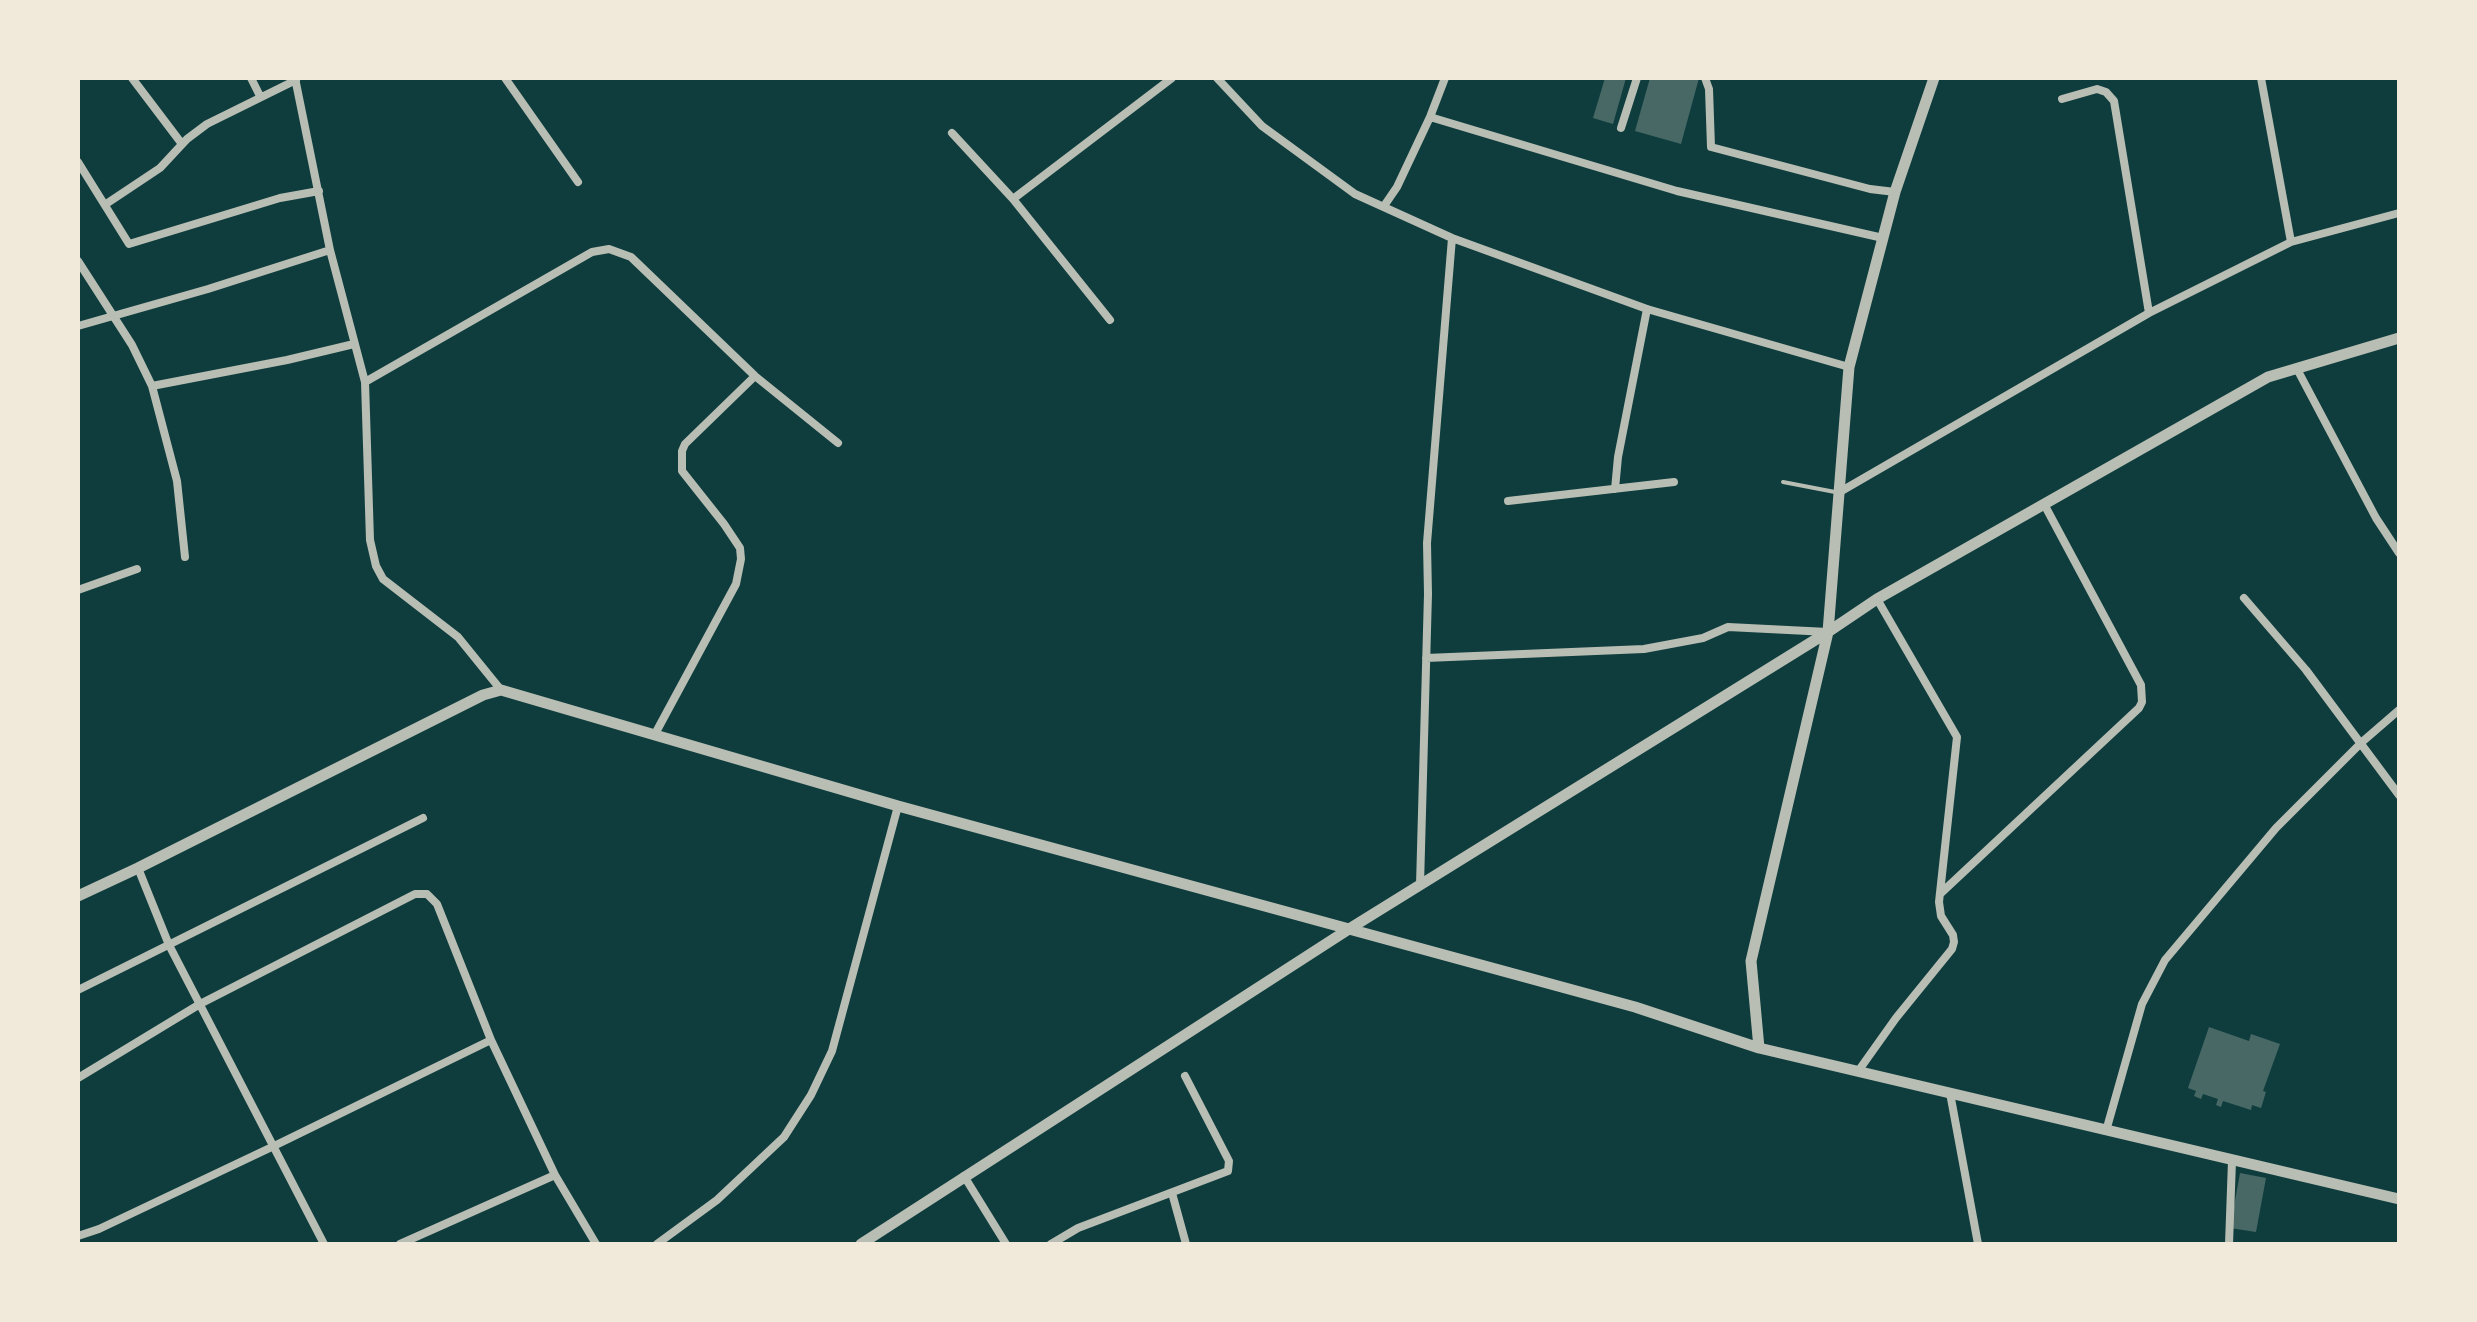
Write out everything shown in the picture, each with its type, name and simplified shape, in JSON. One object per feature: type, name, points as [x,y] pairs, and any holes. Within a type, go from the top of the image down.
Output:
[{"type":"street","points":[[132,78],[182,144]]},
{"type":"street","points":[[251,78],[260,96]]},
{"type":"street","points":[[505,78],[578,182]]},
{"type":"street","points":[[1013,199],[1172,78]]},
{"type":"street","points":[[1217,78],[1262,126],[1355,194],[1452,238],[1647,309],[1849,367]]},
{"type":"street","points":[[1384,206],[1397,187],[1445,78]]},
{"type":"street","points":[[1621,128],[1637,78]]},
{"type":"street","points":[[1705,78],[1709,89],[1711,147],[1870,189],[1895,192]]},
{"type":"street","points":[[1759,1048],[1751,961],[1828,632],[1849,367],[1895,192],[1934,78]]},
{"type":"street","points":[[2261,78],[2291,242]]},
{"type":"street","points":[[106,204],[160,168],[182,144],[207,124],[296,79],[330,250],[365,382],[370,540],[379,572],[458,637],[501,690]]},
{"type":"street","points":[[2062,99],[2097,89],[2106,92],[2114,101],[2149,313]]},
{"type":"street","points":[[1430,117],[1677,191],[1883,238]]},
{"type":"street","points":[[952,133],[1013,199],[1110,320]]},
{"type":"street","points":[[78,162],[126,241],[134,244],[280,198],[319,191]]},
{"type":"street","points":[[1838,493],[2149,313],[2291,242],[2399,213]]},
{"type":"street","points":[[1420,885],[1427,543],[1452,238]]},
{"type":"street","points":[[365,382],[599,249],[609,249],[631,257],[755,376],[838,443]]},
{"type":"street","points":[[78,326],[330,250]]},
{"type":"street","points":[[78,261],[114,315],[152,386],[177,481],[185,557]]},
{"type":"street","points":[[1615,489],[1618,457],[1647,309]]},
{"type":"street","points":[[861,1244],[1349,929],[1877,599],[2268,377],[2399,338]]},
{"type":"street","points":[[152,386],[354,344]]},
{"type":"street","points":[[2297,369],[2376,518],[2399,553]]},
{"type":"street","points":[[655,734],[736,584],[741,559],[740,548],[732,536],[682,471],[682,451],[685,444],[755,376]]},
{"type":"street","points":[[1508,501],[1674,482]]},
{"type":"street","points":[[1939,895],[2142,702],[2141,685],[2044,504]]},
{"type":"street","points":[[78,590],[137,569]]},
{"type":"street","points":[[2244,598],[2306,670],[2399,795]]},
{"type":"street","points":[[1859,1070],[1954,946],[1953,935],[1940,913],[1939,895],[1957,737],[1877,599]]},
{"type":"street","points":[[1426,658],[1644,649],[1703,638],[1728,627],[1828,632]]},
{"type":"street","points":[[78,896],[469,701],[501,690],[898,806],[1635,1007],[1759,1048],[2399,1199]]},
{"type":"street","points":[[2106,1131],[2142,1004],[2165,960],[2276,828],[2362,742],[2399,710]]},
{"type":"street","points":[[657,1244],[717,1200],[784,1137],[811,1095],[832,1051],[898,806]]},
{"type":"street","points":[[78,990],[423,818]]},
{"type":"street","points":[[138,868],[169,945],[324,1244]]},
{"type":"street","points":[[78,1078],[200,1004],[421,893],[433,898],[437,904],[491,1040],[555,1175],[596,1244]]},
{"type":"street","points":[[78,1236],[99,1229],[274,1146],[491,1040]]},
{"type":"street","points":[[1051,1244],[1078,1228],[1225,1174],[1230,1164],[1185,1076]]},
{"type":"street","points":[[1950,1093],[1978,1244]]},
{"type":"street","points":[[2229,1244],[2232,1161]]},
{"type":"street","points":[[400,1244],[555,1175]]},
{"type":"street","points":[[964,1176],[1006,1244]]},
{"type":"street","points":[[1172,1193],[1186,1244]]},
{"type":"lane","points":[[1783,482],[1838,493]]},
{"type":"building","points":[[1605,78],[1626,78],[1613,124],[1593,118]]},
{"type":"building","points":[[1650,78],[1699,78],[1681,144],[1635,131]]},
{"type":"building","points":[[2209,1027],[2249,1041],[2251,1034],[2280,1044],[2263,1091],[2266,1092],[2261,1108],[2252,1105],[2251,1110],[2223,1101],[2221,1107],[2216,1105],[2218,1099],[2203,1094],[2201,1099],[2194,1096],[2196,1091],[2188,1088]]},
{"type":"building","points":[[2240,1173],[2266,1178],[2256,1232],[2230,1228]]}]
